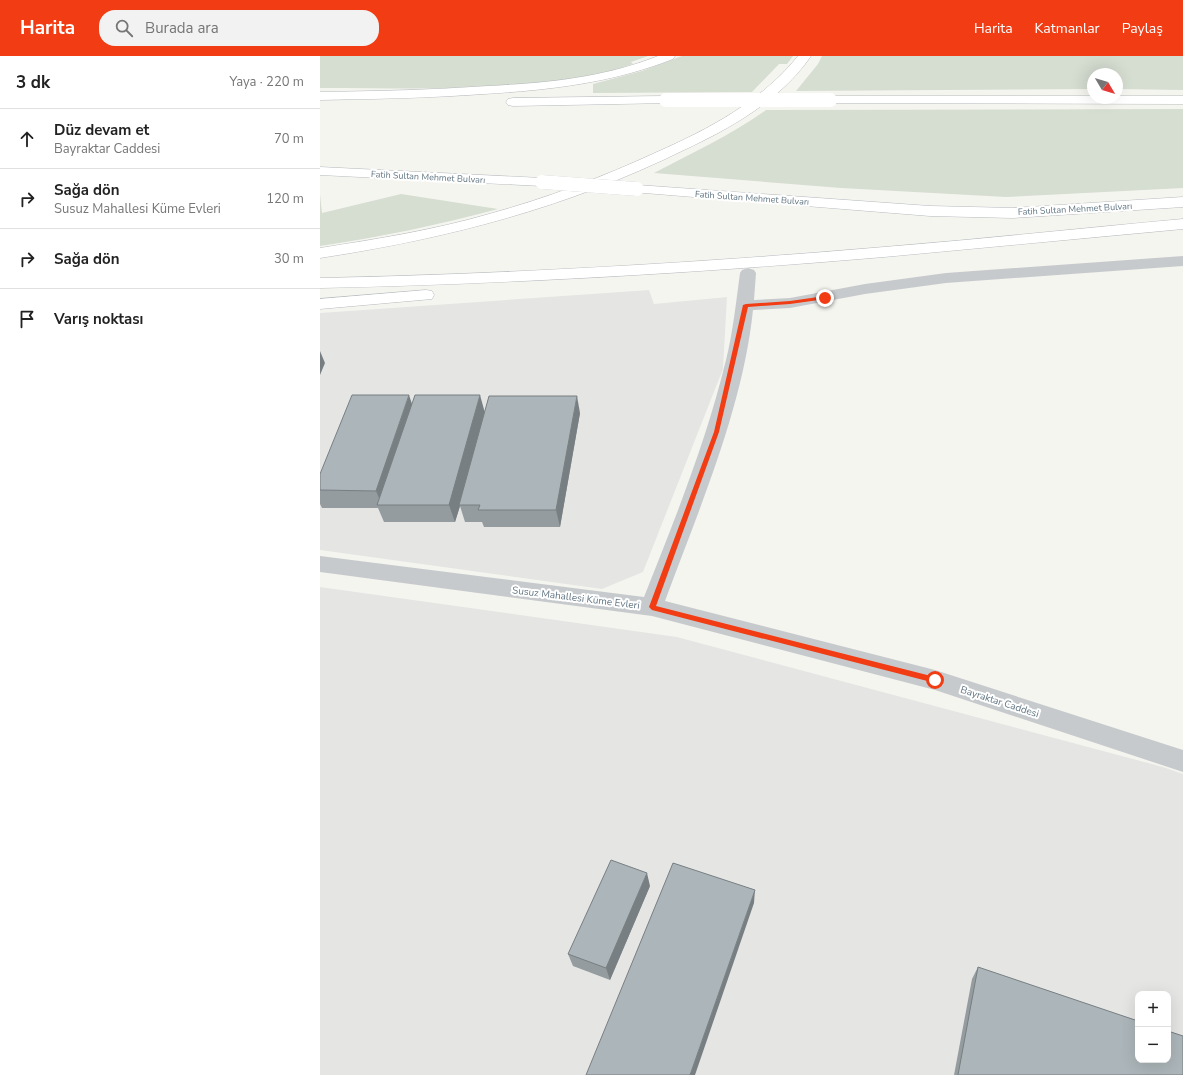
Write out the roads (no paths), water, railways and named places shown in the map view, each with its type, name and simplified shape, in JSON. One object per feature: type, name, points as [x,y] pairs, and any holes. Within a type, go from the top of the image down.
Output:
[{"type":"highway","points":[[320,96],[404,95],[546,86],[609,75],[636,68],[669,56]]},
{"type":"highway","points":[[320,253],[407,239],[476,223],[546,201],[616,175],[660,157],[700,137],[750,107],[787,77],[805,56]]},
{"type":"highway","points":[[320,102],[1183,100]]},
{"type":"highway","name":"Fatih Sultan Mehmet Bulvarı","points":[[320,171],[542,182],[938,212],[1013,213],[1183,202]]},
{"type":"highway","points":[[320,283],[440,281],[884,252],[1183,224]]},
{"type":"highway","points":[[320,304],[475,290],[748,273],[884,252]]},
{"type":"street","points":[[746,305],[790,303],[946,278],[1183,261]]},
{"type":"street","name":"Susuz Mahallesi Küme Evleri","points":[[320,564],[652,607],[716,432],[746,305],[748,273]]},
{"type":"street","name":"Bayraktar Caddesi","points":[[652,607],[935,680],[1183,761]]}]
